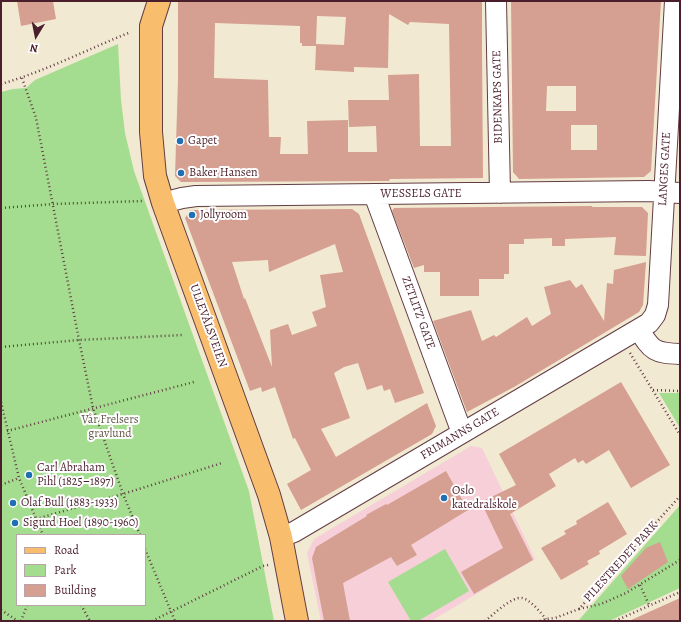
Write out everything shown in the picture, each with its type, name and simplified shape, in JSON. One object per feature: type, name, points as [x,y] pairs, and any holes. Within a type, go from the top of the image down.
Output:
[{"type":"main road","name":"ULLEVÅLSVEIEN","points":[[144,1],[141,29],[155,176],[155,202],[269,495],[280,537],[297,621]]},
{"type":"main road","name":"ULLEVÅLSVEIEN","points":[[141,29],[159,1]]},
{"type":"street","name":"BIDENKAPS GATE","points":[[496,1],[500,193]]},
{"type":"street","name":"LANGES GATE","points":[[639,329],[649,323],[655,315],[658,305],[672,193],[675,1]]},
{"type":"street","name":"WESSELS GATE","points":[[155,202],[196,196],[672,193]]},
{"type":"street","name":"ZETLITZ’ GATE","points":[[374,194],[462,433]]},
{"type":"street","name":"FRIMANNS GATE","points":[[280,537],[294,532],[639,329]]},
{"type":"street","points":[[639,329],[648,345],[656,350],[663,353],[680,354]]},
{"type":"path","points":[[1,84],[22,78],[98,45],[141,29]]},
{"type":"path","points":[[22,78],[36,118],[93,408],[123,494],[140,534]]},
{"type":"path","points":[[1,208],[54,204],[155,202]]},
{"type":"path","points":[[1,347],[79,340],[182,335]]},
{"type":"path","points":[[621,339],[680,434]]},
{"type":"path","points":[[7,431],[194,382]]},
{"type":"path","points":[[653,390],[680,391]]},
{"type":"path","points":[[1,402],[19,478],[43,534]]},
{"type":"path","points":[[36,519],[222,463]]},
{"type":"path","points":[[1,485],[19,478]]},
{"type":"path","name":"PILESTREDET PARK","points":[[540,621],[546,618],[556,620],[579,609],[680,496]]},
{"type":"path","points":[[146,551],[174,621]]},
{"type":"path","points":[[579,609],[601,604],[626,593],[680,560]]},
{"type":"path","points":[[152,621],[263,566],[269,565]]},
{"type":"path","points":[[640,585],[649,605]]},
{"type":"path","points":[[615,621],[680,592]]},
{"type":"path","points":[[486,621],[510,601],[518,598],[524,598],[546,618]]},
{"type":"path","points":[[1,610],[20,621],[27,606]]},
{"type":"path","points":[[82,606],[90,621]]},
{"type":"shaded area","name":"Oslo katedralskole","points":[[471,446],[482,448],[535,559],[431,621],[321,621],[307,553],[314,539]]},
{"type":"green space","name":"Vår Frelsers gravlund","points":[[118,44],[121,100],[125,133],[134,171],[249,491],[274,621],[1,621],[1,92],[26,88],[35,80]]},
{"type":"green space","points":[[659,393],[680,393],[680,428]]},
{"type":"green space","points":[[680,505],[680,588],[609,621],[578,621]]},
{"type":"green space","points":[[445,549],[469,591],[418,621],[411,621],[388,582]]},
{"type":"building","points":[[17,1],[53,1],[56,19],[21,26]]},
{"type":"building","points":[[178,1],[482,1],[483,178],[390,179],[389,181],[181,182],[175,176],[178,79]],"holes":[[[389,14],[408,25],[410,22],[449,24],[451,146],[420,146],[419,74],[388,75],[389,100],[348,100],[349,127],[376,126],[377,152],[348,152],[348,120],[307,121],[308,154],[280,154],[281,137],[269,137],[268,80],[214,78],[215,23],[300,26],[300,43],[302,43],[302,46],[316,46],[315,70],[354,72],[354,67],[388,68]],[[317,16],[346,17],[344,45],[316,44]]]},
{"type":"building","points":[[511,1],[661,1],[651,171],[644,177],[519,179],[513,172]],"holes":[[[547,86],[576,86],[576,111],[546,111]],[[571,125],[597,125],[597,150],[571,150]]]},
{"type":"building","points":[[592,206],[642,207],[648,213],[646,256],[614,255],[616,237],[565,239],[565,246],[552,246],[552,238],[524,239],[524,244],[509,244],[509,274],[504,274],[504,279],[479,279],[479,296],[440,296],[440,272],[424,272],[424,265],[414,268],[392,211],[394,208]]},
{"type":"building","points":[[352,209],[359,214],[424,393],[395,403],[390,389],[384,391],[382,385],[367,390],[358,363],[344,367],[334,373],[350,418],[321,429],[336,457],[427,403],[436,426],[432,434],[301,510],[287,484],[311,470],[295,438],[293,439],[275,387],[262,392],[261,387],[250,391],[185,218],[190,210]],"holes":[[[335,244],[343,272],[320,275],[326,307],[312,312],[317,326],[292,335],[288,324],[270,330],[272,367],[245,298],[244,299],[232,262],[268,260],[269,272]]]},
{"type":"building","points":[[646,262],[643,305],[639,312],[514,387],[467,412],[433,321],[471,310],[482,341],[494,335],[496,337],[527,317],[532,326],[551,314],[544,287],[570,280],[576,288],[582,284],[604,321],[607,283],[613,284],[614,270]]},
{"type":"building","points":[[621,382],[670,465],[631,488],[609,450],[586,464],[583,460],[578,463],[575,458],[549,474],[556,486],[510,514],[533,560],[474,594],[461,572],[503,548],[481,502],[516,485],[499,454]]},
{"type":"building","points":[[446,471],[468,510],[411,545],[417,555],[397,566],[391,557],[343,583],[350,621],[324,621],[312,558],[316,547],[367,516],[366,515],[386,504],[387,505]]},
{"type":"building","points":[[608,502],[627,534],[599,551],[600,554],[587,561],[589,564],[561,580],[541,548],[566,534],[564,531],[577,524],[576,521]]},
{"type":"building","points":[[660,542],[668,562],[628,589],[621,576],[646,548]]},
{"type":"building","points":[[680,598],[680,621],[629,621]]},
{"type":"place","name":"Gapet","points":[[180,141]]},
{"type":"place","name":"Baker Hansen","points":[[181,173]]},
{"type":"place","name":"Jollyroom","points":[[192,215]]},
{"type":"place","name":"Carl Abraham Pihl (1825–1897)","points":[[29,475]]},
{"type":"place","name":"Oslo katedralskole","points":[[444,498]]},
{"type":"place","name":"Olaf Bull (1883-1933)","points":[[13,503]]},
{"type":"place","name":"Sigurd Hoel (1890-1960)","points":[[15,523]]}]
